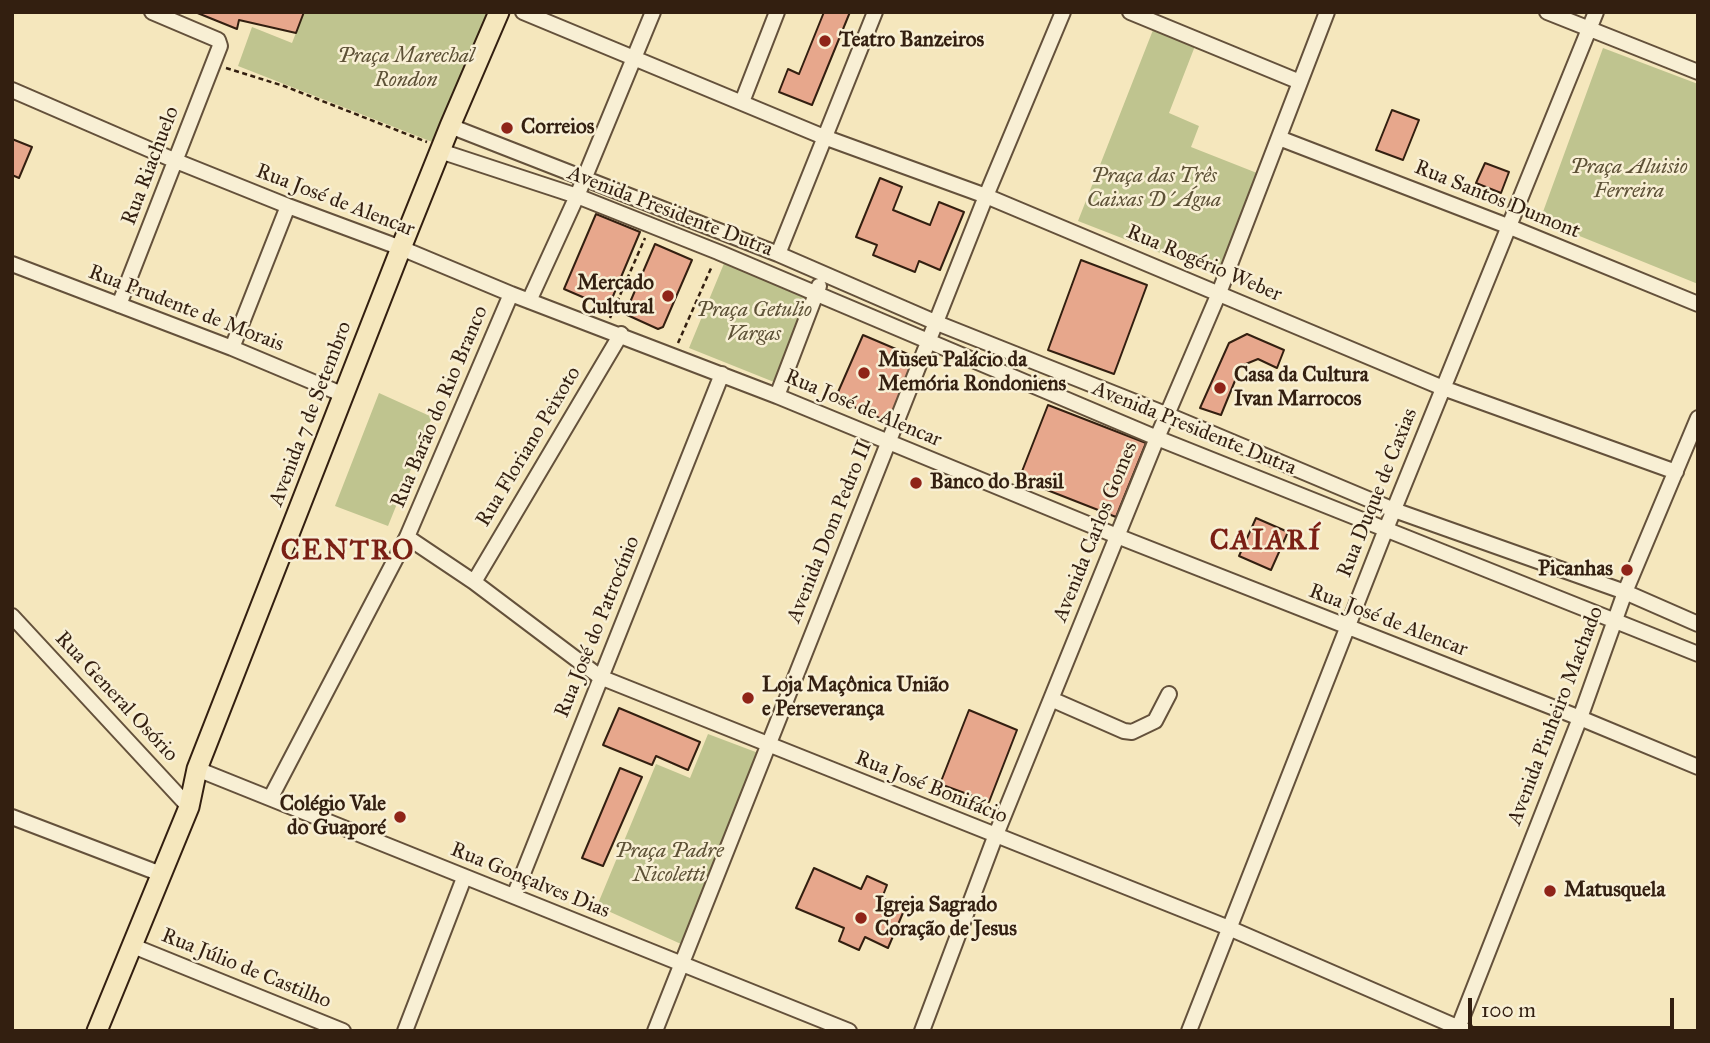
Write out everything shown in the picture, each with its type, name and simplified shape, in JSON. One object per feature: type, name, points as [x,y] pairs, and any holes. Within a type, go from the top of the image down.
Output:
[{"type":"main road","name":"Avenida 7 de Setembro","points":[[97,1031],[189,807],[197,769],[401,247],[499,12]]},
{"type":"street","name":"Rua Riachuelo","points":[[119,305],[220,43],[152,12]]},
{"type":"street","name":"Rua Rogério Weber","points":[[523,12],[824,137],[986,196],[1443,388],[1676,472]]},
{"type":"street","points":[[529,300],[577,197],[653,12]]},
{"type":"street","points":[[742,102],[777,12]]},
{"type":"street","points":[[778,254],[874,12]]},
{"type":"street","name":"Avenida Dom Pedro II","points":[[655,1031],[986,196],[1063,12]]},
{"type":"street","points":[[1130,12],[1300,82]]},
{"type":"street","name":"Avenida Carlos Gomes","points":[[922,1031],[995,837],[1157,438],[1219,293],[1328,12]]},
{"type":"street","points":[[1547,12],[1698,72]]},
{"type":"street","name":"Rua Duque de Caxias","points":[[1189,1031],[1386,530],[1596,12]]},
{"type":"street","name":"Rua José de Alencar","points":[[12,90],[288,206],[401,247],[511,294],[722,374],[1117,536],[1698,767]]},
{"type":"street","name":"Avenida Presidente Dutra","points":[[450,126],[778,254],[937,323],[1168,415],[1394,510],[1625,592],[1698,624]]},
{"type":"street","name":"Rua Santos Dumont","points":[[1279,138],[1510,227],[1698,304]]},
{"type":"street","name":"Avenida Presidente Dutra","points":[[440,149],[577,197],[718,252],[1157,438],[1698,654]]},
{"type":"street","points":[[232,348],[288,206]]},
{"type":"street","name":"Rua Prudente de Morais","points":[[12,264],[232,348],[344,395]]},
{"type":"street","points":[[777,396],[823,274]]},
{"type":"street","name":"Rua Barão do Rio Branco","points":[[271,797],[407,537],[511,294]]},
{"type":"street","name":"Rua Floriano Peixoto","points":[[474,582],[621,334]]},
{"type":"street","name":"Rua José do Patrocínio","points":[[513,896],[722,374]]},
{"type":"street","name":"Avenida Pinheiro Machado","points":[[1461,1030],[1580,718],[1614,620],[1698,418]]},
{"type":"street","name":"Rua José Bonifácio","points":[[407,537],[474,582],[600,677],[995,837],[1229,928],[1461,1030]]},
{"type":"street","name":"Rua General Osório","points":[[12,616],[189,807]]},
{"type":"street","points":[[1051,699],[1132,732],[1155,721],[1169,694]]},
{"type":"street","name":"Rua Gonçalves Dias","points":[[197,769],[849,1031]]},
{"type":"street","points":[[12,817],[162,874]]},
{"type":"street","points":[[405,1031],[464,878]]},
{"type":"street","name":"Rua Júlio de Castilho","points":[[133,946],[343,1031]]},
{"type":"path","points":[[213,64],[284,86],[440,149]]},
{"type":"path","points":[[605,328],[650,225]]},
{"type":"path","points":[[672,355],[718,252]]},
{"type":"green space","name":"Praça Marechal Rondon","points":[[304,12],[490,12],[440,145],[238,66],[252,27],[292,43]]},
{"type":"green space","name":"Praça das Três Caixas D´Água","points":[[1153,30],[1195,46],[1169,113],[1199,126],[1191,147],[1262,175],[1222,277],[1078,221]]},
{"type":"green space","name":"Praça Aluisio Ferreira","points":[[1603,48],[1698,84],[1698,284],[1540,220]]},
{"type":"green space","name":"Praça Getulio Vargas","points":[[725,261],[820,299],[784,386],[689,348]]},
{"type":"green space","points":[[379,393],[432,417],[388,526],[335,506]]},
{"type":"green space","name":"Praça Padre Nicoletti","points":[[708,734],[761,754],[692,942],[681,944],[597,906],[656,764],[690,778]]},
{"type":"building","points":[[195,12],[304,12],[296,33],[239,20],[237,29]]},
{"type":"building","name":"Teatro Banzeiros","points":[[824,12],[850,12],[812,105],[779,92],[788,69],[799,74]]},
{"type":"building","points":[[1392,110],[1419,120],[1403,160],[1376,150]]},
{"type":"building","points":[[12,139],[32,147],[19,178],[12,175]]},
{"type":"building","points":[[1485,163],[1509,172],[1501,193],[1476,183]]},
{"type":"building","points":[[880,178],[902,187],[893,210],[930,225],[939,202],[964,212],[940,270],[919,261],[915,272],[873,255],[877,245],[856,237]]},
{"type":"building","points":[[596,214],[640,232],[608,308],[564,289]]},
{"type":"building","points":[[655,244],[692,260],[663,327],[658,329],[625,314]]},
{"type":"building","points":[[1081,260],[1147,285],[1114,374],[1048,350]]},
{"type":"building","name":"Casa da Cultura Ivan Marrocos","points":[[1247,334],[1284,350],[1277,368],[1258,359],[1241,366],[1221,415],[1200,408],[1229,343]]},
{"type":"building","points":[[863,335],[917,358],[889,422],[835,399]]},
{"type":"building","points":[[1048,405],[1146,443],[1116,517],[1019,479]]},
{"type":"building","points":[[1256,518],[1288,532],[1271,570],[1239,556]]},
{"type":"building","points":[[619,708],[700,742],[688,770],[656,756],[652,765],[603,745]]},
{"type":"building","points":[[969,710],[1017,730],[989,802],[940,784]]},
{"type":"building","points":[[620,768],[642,777],[603,866],[582,858]]},
{"type":"building","name":"Igreja Sagrado Coração de Jesus","points":[[814,868],[861,889],[867,876],[887,885],[882,898],[905,908],[888,948],[865,937],[859,950],[839,941],[844,928],[796,908]]},
{"type":"place","name":"Teatro Banzeiros","points":[[825,41]]},
{"type":"place","name":"Correios","points":[[507,128]]},
{"type":"place","name":"Mercado Cultural","points":[[668,296]]},
{"type":"place","name":"Museu Palácio da Memória Rondoniens","points":[[864,373]]},
{"type":"place","name":"Casa da Cultura Ivan Marrocos","points":[[1220,388]]},
{"type":"place","name":"Banco do Brasil","points":[[916,483]]},
{"type":"place","name":"Picanhas","points":[[1627,570]]},
{"type":"place","name":"Loja Maçônica União e Perseverança","points":[[748,698]]},
{"type":"place","name":"Colégio Vale do Guaporé","points":[[400,817]]},
{"type":"place","name":"Matusquela","points":[[1550,891]]},
{"type":"place","name":"Igreja Sagrado Coração de Jesus","points":[[861,918]]},
{"type":"district","name":"CAIARÍ","points":[[1266,542]]},
{"type":"district","name":"CENTRO","points":[[348,552]]}]
